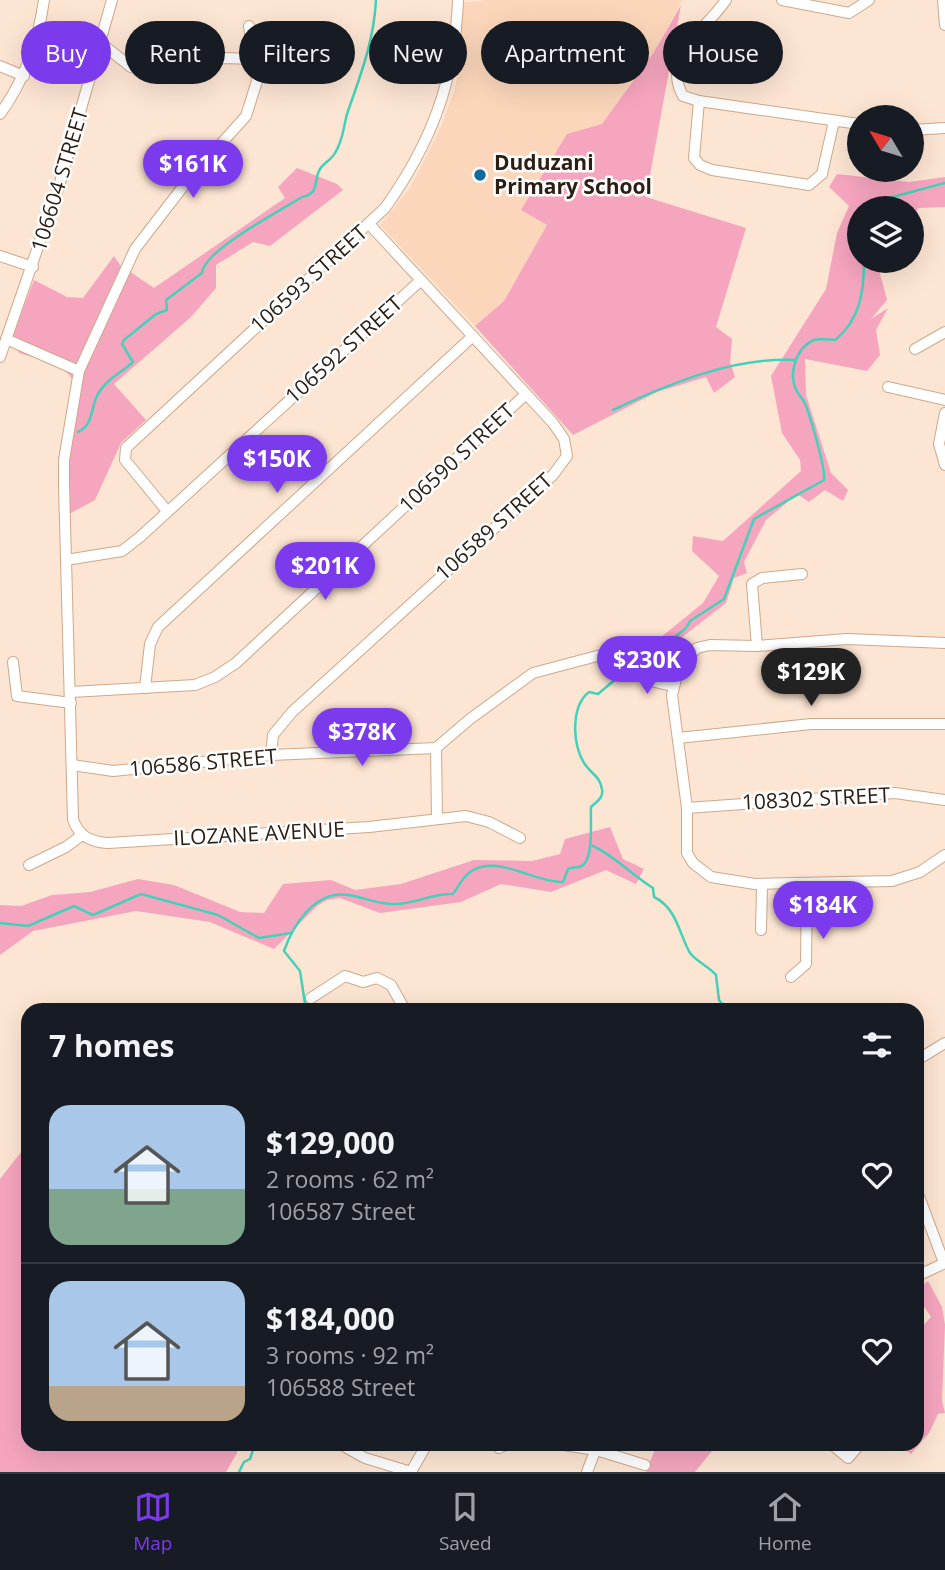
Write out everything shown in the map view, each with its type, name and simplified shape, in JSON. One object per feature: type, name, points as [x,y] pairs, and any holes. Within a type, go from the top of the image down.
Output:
[{"type":"street","points":[[41,21],[44,0]]},
{"type":"street","name":"106604 STREET","points":[[108,21],[113,0]]},
{"type":"street","name":"106593 STREET","points":[[167,512],[125,460],[126,448],[370,225],[402,184],[443,102],[456,45],[458,0]]},
{"type":"street","points":[[726,0],[680,59],[676,77],[683,96],[699,101],[847,123]]},
{"type":"street","points":[[782,0],[849,13],[869,0]]},
{"type":"street","points":[[943,0],[945,25]]},
{"type":"street","points":[[111,51],[131,66],[150,71],[223,58],[239,59]]},
{"type":"street","points":[[0,66],[21,75]]},
{"type":"street","points":[[0,114],[21,81]]},
{"type":"street","name":"106604 STREET","points":[[0,357],[33,267],[90,84]]},
{"type":"street","points":[[29,865],[66,847],[82,835],[73,819],[64,460],[79,371],[135,249],[185,184],[246,116],[256,84]]},
{"type":"street","points":[[699,101],[694,155],[698,163],[712,170],[809,185],[822,174],[834,121]]},
{"type":"street","points":[[924,129],[945,128]]},
{"type":"street","name":"106589 STREET","points":[[271,755],[274,735],[292,712],[563,464],[568,449],[564,439],[526,394],[370,225]]},
{"type":"street","points":[[0,256],[33,267]]},
{"type":"street","name":"106592 STREET","points":[[66,560],[122,551],[421,280]]},
{"type":"street","points":[[915,349],[945,332]]},
{"type":"street","points":[[145,688],[150,644],[158,627],[473,336]]},
{"type":"street","points":[[6,339],[79,371]]},
{"type":"street","points":[[888,387],[945,400]]},
{"type":"street","name":"106590 STREET","points":[[13,662],[17,696],[71,698],[145,688],[195,685],[215,677],[236,663],[526,394]]},
{"type":"street","points":[[945,413],[939,444],[945,465]]},
{"type":"street","points":[[757,646],[752,584],[762,578],[802,574]]},
{"type":"street","points":[[945,643],[848,639],[757,646],[710,645],[697,648],[679,667],[672,686],[687,808],[685,842],[693,863],[711,877],[762,884],[905,879],[945,855]]},
{"type":"street","points":[[437,818],[436,748],[533,673],[631,647],[637,648],[654,682],[672,686]]},
{"type":"street","points":[[678,738],[811,724],[945,724]]},
{"type":"street","name":"106586 STREET","points":[[72,765],[113,771],[271,755],[436,748]]},
{"type":"street","name":"108302 STREET","points":[[687,808],[895,793],[945,800]]},
{"type":"street","name":"ILOZANE AVENUE","points":[[82,835],[108,843],[369,827],[466,816],[480,819],[520,838]]},
{"type":"street","points":[[761,930],[762,884]]},
{"type":"street","points":[[791,977],[806,964],[807,884]]},
{"type":"street","points":[[311,999],[345,976],[363,982],[377,978],[391,985],[401,1003]]},
{"type":"street","points":[[924,1056],[945,1043]]},
{"type":"street","points":[[924,1209],[945,1263],[924,1273]]},
{"type":"street","points":[[352,1451],[365,1458],[411,1472],[423,1451]]},
{"type":"street","points":[[587,1472],[595,1451]]},
{"type":"street","points":[[608,1451],[645,1465]]},
{"type":"street","points":[[840,1451],[848,1458],[854,1451]]},
{"type":"shaded area","name":"Duduzani Primary School","points":[[484,0],[682,0],[671,21],[663,21],[663,35],[649,59],[649,21],[481,21],[481,84],[631,84],[602,124],[522,210],[547,225],[504,301],[475,326],[380,225],[410,188],[440,129],[456,84],[467,84],[467,21],[462,21],[463,3]]},
{"type":"shaded area","points":[[681,5],[678,21],[672,21]]},
{"type":"shaded area","points":[[663,36],[663,84],[667,84],[646,197],[746,228],[716,327],[732,339],[730,362],[735,377],[714,393],[706,377],[657,392],[573,435],[475,326],[504,301],[547,225],[521,210],[567,134],[602,124],[631,84],[649,84],[649,59]]},
{"type":"shaded area","points":[[297,168],[337,184],[343,190],[270,246],[253,242],[216,265],[216,288],[191,317],[114,384],[146,420],[121,443],[95,500],[60,519],[58,460],[73,381],[57,365],[19,353],[13,334],[34,280],[67,297],[83,298],[114,256],[120,265],[154,288],[285,198],[278,187]]},
{"type":"shaded area","points":[[837,174],[847,175],[847,182],[924,182],[945,177],[945,207],[924,208],[924,196],[847,196],[847,204],[829,187]]},
{"type":"shaded area","points":[[847,210],[847,273],[880,273],[887,300],[871,319],[888,308],[876,330],[880,355],[867,371],[805,359],[806,395],[831,473],[848,490],[843,501],[825,490],[809,502],[797,494],[766,520],[744,562],[747,573],[734,578],[726,603],[653,660],[646,655],[650,646],[703,603],[719,576],[692,551],[693,536],[723,541],[801,471],[800,460],[782,433],[771,376],[826,289],[837,233]]},
{"type":"shaded area","points":[[610,827],[623,859],[644,869],[636,884],[606,870],[551,892],[501,884],[461,902],[380,913],[340,898],[327,900],[317,906],[274,949],[210,922],[136,911],[33,931],[0,955],[0,905],[21,906],[52,895],[90,892],[138,879],[174,885],[240,912],[264,913],[283,884],[331,880],[355,890],[401,884],[474,860],[532,861],[560,854],[565,839]]},
{"type":"shaded area","points":[[21,1152],[21,1451],[237,1451],[226,1472],[0,1472],[0,1179]]},
{"type":"shaded area","points":[[928,1281],[942,1307],[945,1325],[942,1400],[945,1413],[938,1414],[924,1439],[924,1324],[931,1317],[924,1306],[924,1284]]},
{"type":"shaded area","points":[[654,1451],[712,1451],[695,1472],[646,1472]]},
{"type":"waterway","points":[[78,432],[89,422],[96,398],[103,386],[133,362],[122,344],[124,340],[156,314],[167,310],[166,300],[202,273],[206,264],[228,243],[314,190],[320,169],[334,155],[340,143],[370,43],[376,0]]},
{"type":"waterway","points":[[896,196],[945,183]]},
{"type":"waterway","points":[[647,660],[686,628],[690,621],[724,599],[754,519],[824,480],[821,456],[811,422],[805,403],[793,381],[794,367],[799,354],[808,343],[816,339],[835,340],[850,324],[859,305],[863,273]]},
{"type":"waterway","points":[[613,410],[701,374],[748,363],[795,360]]},
{"type":"waterway","points":[[305,1003],[300,971],[284,951],[293,931],[307,911],[325,898],[348,895],[389,904],[403,904],[453,894],[467,874],[480,867],[503,867],[563,882],[568,869],[584,864],[590,850],[591,807],[599,800],[602,792],[599,781],[580,755],[576,715],[583,698],[589,692],[598,694],[630,667],[642,665]]},
{"type":"waterway","points":[[593,846],[653,888],[654,897],[673,915],[690,953],[716,975],[721,1003]]},
{"type":"waterway","points":[[0,923],[28,926],[74,906],[93,915],[141,894],[218,915],[259,938],[291,933]]},
{"type":"waterway","points":[[239,1472],[244,1462],[250,1459],[253,1451]]},
{"type":"place","name":"Duduzani Primary School","points":[[480,175]]}]
